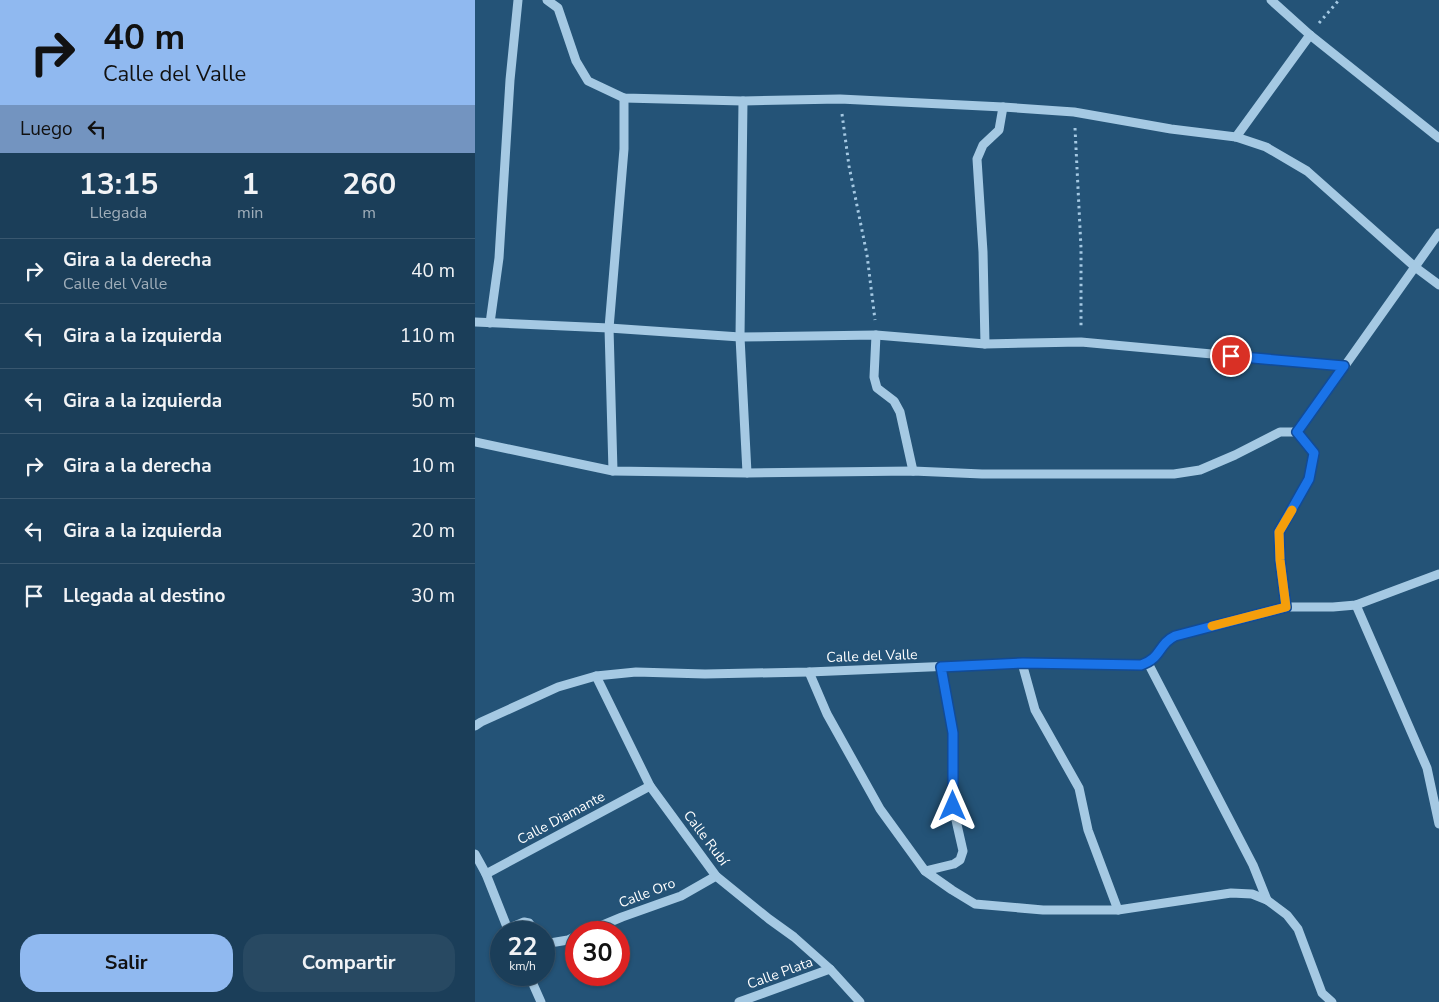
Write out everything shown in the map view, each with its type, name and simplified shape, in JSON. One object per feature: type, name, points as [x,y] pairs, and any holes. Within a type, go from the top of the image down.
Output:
[{"type":"street","points":[[490,323],[499,258],[510,80],[518,0]]},
{"type":"street","points":[[547,0],[558,8],[577,61],[588,80],[624,98],[743,101],[839,99],[1003,106],[1074,112],[1171,129],[1236,137],[1266,147],[1307,171],[1415,267],[1439,285]]},
{"type":"street","points":[[1271,0],[1309,35],[1439,138]]},
{"type":"street","points":[[1236,137],[1309,35]]},
{"type":"street","points":[[613,471],[609,328],[624,149],[624,98]]},
{"type":"street","points":[[743,101],[740,337],[747,472]]},
{"type":"street","points":[[985,344],[983,252],[977,159],[983,145],[999,130],[1003,106]]},
{"type":"street","points":[[1297,432],[1439,234]]},
{"type":"street","points":[[475,322],[609,328],[740,337],[876,335],[985,344],[1081,342],[1344,366]]},
{"type":"street","points":[[876,335],[874,377],[877,388],[894,402],[900,412],[913,471]]},
{"type":"street","points":[[475,442],[613,471],[913,471],[982,474],[1175,474],[1200,470],[1280,432],[1297,432]]},
{"type":"street","points":[[1286,607],[1280,560],[1279,532],[1309,479],[1314,453],[1297,432]]},
{"type":"street","points":[[1267,900],[1253,865],[1148,662],[1155,658],[1165,642],[1175,636],[1286,607],[1356,605],[1439,574]]},
{"type":"street","points":[[1356,605],[1427,768],[1439,824]]},
{"type":"street","name":"Calle del Valle","points":[[475,726],[558,687],[596,676],[636,672],[705,674],[809,672],[1023,663],[1141,665],[1148,662]]},
{"type":"street","points":[[1023,663],[1035,710],[1079,788],[1088,830],[1118,910]]},
{"type":"street","points":[[925,871],[954,864],[960,860],[963,851],[953,806],[953,733],[941,667]]},
{"type":"street","points":[[809,672],[827,714],[880,809],[925,871],[952,890],[975,904],[1043,910],[1118,910],[1231,893],[1252,894],[1267,900],[1287,915],[1298,929],[1322,992],[1332,1002]]},
{"type":"street","name":"Calle Rubí","points":[[596,676],[650,786],[716,876],[794,937],[831,970],[860,1002]]},
{"type":"street","name":"Calle Diamante","points":[[486,874],[650,786]]},
{"type":"street","points":[[475,854],[486,874],[504,921]]},
{"type":"street","name":"Calle Oro","points":[[612,921],[681,896],[716,876]]},
{"type":"street","name":"Calle Plata","points":[[739,1002],[831,970]]},
{"type":"street","points":[[534,986],[541,1002]]},
{"type":"path","points":[[1309,35],[1339,0]]},
{"type":"path","points":[[839,99],[849,166],[867,255],[876,335]]},
{"type":"path","points":[[1074,112],[1081,248],[1081,342]]},
{"type":"slow traffic","points":[[1212,626],[1286,607],[1280,560],[1279,532],[1292,510]]},
{"type":"route","points":[[953,806],[953,733],[941,667],[1023,663],[1141,665],[1155,658],[1169,638],[1286,607],[1280,560],[1279,532],[1309,479],[1314,453],[1297,432],[1344,366],[1231,356]]}]
